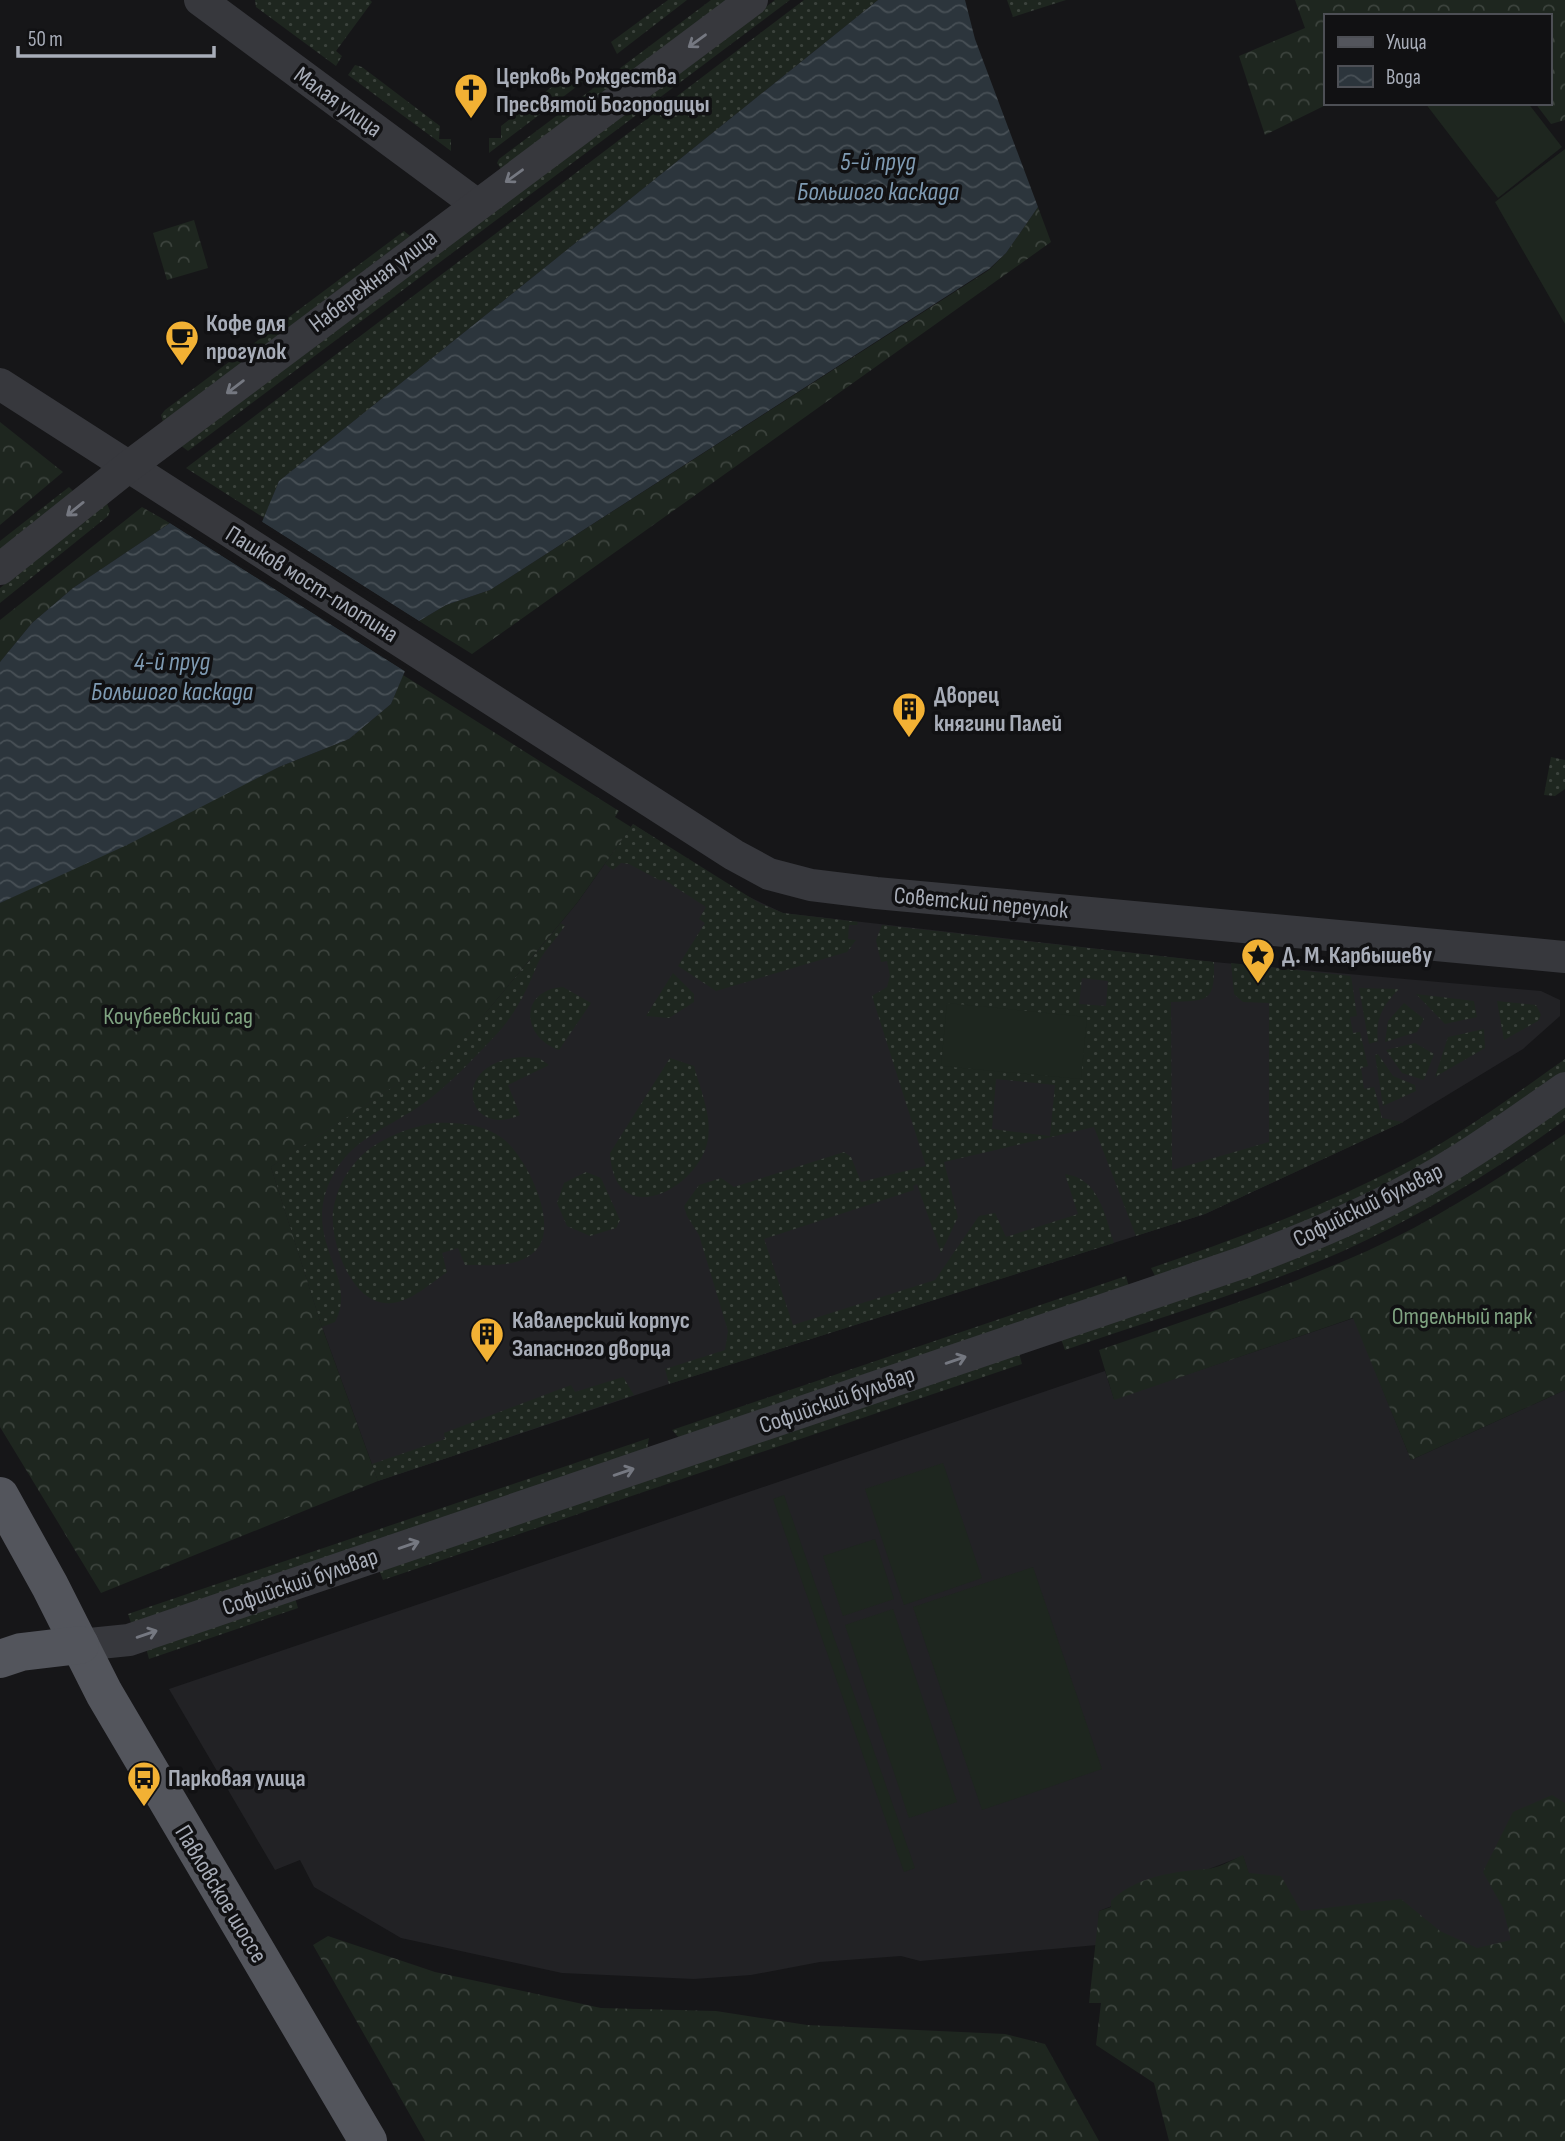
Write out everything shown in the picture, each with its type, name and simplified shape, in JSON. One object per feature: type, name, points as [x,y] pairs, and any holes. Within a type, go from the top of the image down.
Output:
[{"type":"main road","name":"Павловское шоссе","points":[[0,1496],[144,1763],[368,2141]]},
{"type":"main road","points":[[0,1659],[21,1652],[80,1645]]},
{"type":"street","name":"Малая улица","points":[[200,0],[476,204]]},
{"type":"street","name":"Набережная улица","points":[[0,569],[128,467],[752,0]]},
{"type":"street","points":[[0,384],[128,467]]},
{"type":"street","name":"Пашков мост-плотина","points":[[128,467],[454,674]]},
{"type":"street","name":"Советский переулок","points":[[454,674],[734,855],[769,873],[811,885],[1565,957]]},
{"type":"street","name":"Софийский бульвар","points":[[80,1645],[129,1640],[1244,1262],[1330,1228],[1403,1193],[1468,1155],[1565,1088]]},
{"type":"shaded area","points":[[633,824],[737,891],[783,913],[1214,962],[1541,991],[1560,1000],[1560,1016],[1523,1049],[1403,1122],[1205,1214],[669,1384],[378,1481],[322,1327],[271,1167],[484,1015],[577,903]]},
{"type":"shaded area","points":[[1354,1318],[1411,1460],[1565,1390],[1565,1968],[1272,1946],[1243,1856],[1099,1911],[1097,1945],[920,1961],[901,1956],[820,1962],[751,1975],[694,1979],[562,1973],[401,1938],[314,1887],[300,1860],[275,1870],[169,1689],[1105,1371],[1114,1399]]},
{"type":"green space","points":[[255,0],[372,2],[336,51],[342,56],[336,66],[256,7]]},
{"type":"green space","points":[[668,0],[687,0],[617,54],[611,42]]},
{"type":"green space","points":[[711,0],[728,0],[501,169],[497,163],[499,159]]},
{"type":"green space","points":[[775,0],[790,0],[188,451],[180,445]]},
{"type":"green space","points":[[804,0],[878,0],[279,481],[264,518],[186,468]]},
{"type":"green space","points":[[1007,0],[1066,0],[1013,17]]},
{"type":"green space","points":[[1295,0],[1565,0],[1565,120],[1551,124],[1537,105],[1551,105],[1551,14],[1324,14],[1326,105],[1265,135],[1239,56],[1305,28]]},
{"type":"green space","points":[[355,65],[362,67],[440,126],[439,139],[451,139],[451,151],[348,75]]},
{"type":"green space","points":[[579,66],[588,78],[489,153],[489,138],[501,138],[501,126]]},
{"type":"green space","points":[[1427,105],[1530,105],[1562,147],[1498,198]]},
{"type":"green space","points":[[1565,149],[1565,324],[1495,202]]},
{"type":"green space","points":[[1038,207],[1051,242],[472,654],[419,621],[446,605],[490,590],[989,270],[1006,253]]},
{"type":"green space","points":[[194,220],[208,268],[167,280],[153,233]]},
{"type":"green space","points":[[404,231],[410,236],[163,422],[161,415],[165,410]]},
{"type":"green space","points":[[0,422],[63,472],[0,525]]},
{"type":"green space","points":[[69,487],[73,491],[0,552],[0,541]]},
{"type":"green space","points":[[106,501],[110,511],[108,516],[0,603],[0,588]]},
{"type":"green space","points":[[142,507],[170,523],[73,588],[32,623],[0,662],[0,620]]},
{"type":"green space","name":"Кочубеевский сад","points":[[403,675],[619,811],[615,817],[631,827],[577,903],[484,1015],[446,1052],[271,1167],[322,1327],[378,1481],[101,1593],[0,1427],[0,903],[279,767],[349,739],[391,704]]},
{"type":"green space","points":[[1551,757],[1565,760],[1565,789],[1555,796],[1544,795]]},
{"type":"green space","points":[[633,824],[759,903],[783,913],[858,922],[857,925],[849,925],[848,939],[856,940],[847,952],[716,991],[678,966],[705,923],[699,919],[706,907],[663,879],[661,881],[629,864],[621,863],[613,870],[605,864]]},
{"type":"green space","points":[[561,923],[565,926],[540,960],[519,1003],[501,1029],[433,1096],[351,1151],[333,1175],[324,1198],[322,1219],[340,1288],[341,1305],[335,1322],[322,1327],[271,1167],[446,1052],[484,1015]]},
{"type":"green space","points":[[882,925],[1214,962],[1213,985],[1207,997],[1171,1002],[1172,1170],[1269,1142],[1269,1003],[1243,1002],[1234,994],[1231,963],[1351,976],[1357,1016],[1350,1017],[1353,1033],[1360,1032],[1368,1066],[1361,1068],[1364,1089],[1374,1087],[1382,1118],[1403,1122],[1205,1214],[1136,1236],[1094,1127],[944,1162],[958,1217],[941,1253],[917,1184],[913,1186],[914,1190],[764,1239],[793,1325],[935,1280],[979,1216],[995,1213],[1006,1237],[1078,1214],[1065,1174],[1076,1177],[1093,1190],[1104,1210],[1114,1243],[669,1384],[665,1369],[725,1350],[728,1331],[699,1235],[684,1206],[699,1185],[721,1178],[734,1187],[844,1152],[851,1157],[861,1182],[926,1166],[872,996],[887,987],[890,976],[887,961],[881,962],[876,940]],"holes":[[[1082,978],[1108,981],[1106,1006],[1079,1004]],[[996,1079],[1055,1085],[1050,1136],[992,1129]]]},
{"type":"green space","points":[[673,973],[694,994],[694,1002],[669,1018],[646,1016]]},
{"type":"green space","points":[[563,987],[591,1003],[559,1050],[546,1044],[537,1035],[530,1015],[538,996]]},
{"type":"green space","points":[[1359,988],[1399,989],[1381,1013],[1378,1041],[1369,1044]]},
{"type":"green space","points":[[1416,994],[1474,1001],[1477,1017],[1445,1024]]},
{"type":"green space","points":[[1497,1001],[1536,1005],[1541,1015],[1538,1021],[1504,1040]]},
{"type":"green space","points":[[947,1003],[1087,1017],[1081,1079],[941,1066]]},
{"type":"green space","points":[[1404,1003],[1424,1019],[1417,1032],[1385,1042],[1388,1021]]},
{"type":"green space","points":[[1484,1029],[1485,1048],[1435,1077],[1448,1037]]},
{"type":"green space","points":[[1415,1043],[1434,1054],[1424,1080],[1402,1073],[1386,1050]]},
{"type":"green space","points":[[1378,1054],[1393,1076],[1415,1085],[1416,1091],[1383,1106],[1375,1055]]},
{"type":"green space","points":[[523,1057],[539,1058],[549,1065],[508,1085],[520,1115],[501,1120],[487,1117],[477,1109],[473,1097],[475,1084],[483,1071],[499,1062]]},
{"type":"green space","points":[[670,1058],[694,1066],[707,1111],[708,1139],[702,1157],[690,1174],[657,1195],[641,1197],[626,1192],[615,1177],[610,1153]]},
{"type":"green space","points":[[1565,1059],[1565,1073],[1463,1143],[1327,1215],[1156,1278],[1151,1268],[1301,1212],[1412,1160],[1480,1119]]},
{"type":"green space","points":[[1565,1107],[1565,1120],[1512,1157],[1428,1208],[1370,1238],[1273,1279],[1065,1350],[1061,1339]]},
{"type":"green space","points":[[434,1123],[478,1127],[495,1133],[511,1147],[538,1193],[544,1227],[541,1242],[526,1258],[500,1265],[465,1265],[458,1248],[442,1253],[447,1272],[407,1299],[392,1303],[379,1302],[358,1287],[343,1263],[333,1224],[335,1200],[349,1170],[370,1149],[401,1132]]},
{"type":"green space","name":"Отдельный парк","points":[[1565,1134],[1565,1390],[1411,1460],[1353,1318],[1114,1400],[1099,1350],[1253,1297],[1373,1248],[1458,1203]]},
{"type":"green space","points":[[586,1172],[601,1178],[620,1220],[616,1228],[590,1236],[567,1226],[557,1203],[564,1183]]},
{"type":"green space","points":[[1126,1276],[1129,1287],[680,1439],[672,1430]]},
{"type":"green space","points":[[1019,1353],[1022,1364],[383,1580],[379,1570]]},
{"type":"green space","points":[[623,1377],[634,1395],[378,1481],[372,1464],[445,1439],[444,1433],[571,1385],[575,1392]]},
{"type":"green space","points":[[649,1438],[647,1449],[131,1623],[128,1614]]},
{"type":"green space","points":[[943,1463],[982,1578],[904,1605],[865,1489]]},
{"type":"green space","points":[[784,1495],[915,1868],[904,1872],[773,1499]]},
{"type":"green space","points":[[875,1539],[894,1599],[843,1616],[823,1556]]},
{"type":"green space","points":[[1033,1567],[1102,1769],[982,1810],[913,1607]]},
{"type":"green space","points":[[295,1598],[298,1608],[149,1659],[146,1648]]},
{"type":"green space","points":[[893,1609],[957,1802],[909,1818],[845,1625]]},
{"type":"green space","points":[[1552,1795],[1565,1803],[1565,2141],[1169,2141],[1154,2083],[1096,2045],[1101,2003],[1089,2003],[1099,1911],[1111,1907],[1111,1901],[1132,1886],[1182,1871],[1216,1867],[1243,1855],[1249,1873],[1281,1876],[1301,1911],[1401,1899],[1440,1931],[1477,1948],[1511,1940],[1503,1908],[1483,1872],[1513,1812]]},
{"type":"green space","points":[[328,1936],[435,1972],[601,2008],[716,2011],[807,2025],[1005,2034],[1045,2044],[1099,2141],[425,2141],[313,1945]]},
{"type":"water","name":"5-й пруд Большого каскада","points":[[878,0],[965,0],[975,39],[1038,207],[1006,253],[989,269],[490,590],[446,605],[419,621],[262,522],[279,481]]},
{"type":"water","name":"4-й пруд Большого каскада","points":[[170,523],[405,671],[391,704],[349,739],[279,767],[127,845],[0,903],[0,662],[32,623],[73,588]]},
{"type":"pier","points":[[172,520],[407,668],[408,673],[167,521]]},
{"type":"pier","points":[[259,520],[423,624],[418,624],[332,571],[260,524]]},
{"type":"place","name":"Церковь Рождества Пресвятой Богородицы","points":[[471,120]]},
{"type":"place","name":"Кофе для прогулок","points":[[182,367]]},
{"type":"place","name":"Дворец княгини Палей","points":[[909,739]]},
{"type":"place","name":"Д. М. Карбышеву","points":[[1258,985]]},
{"type":"place","name":"Кавалерский корпус Запасного дворца","points":[[487,1364]]},
{"type":"place","name":"Парковая улица","points":[[144,1808]]}]
